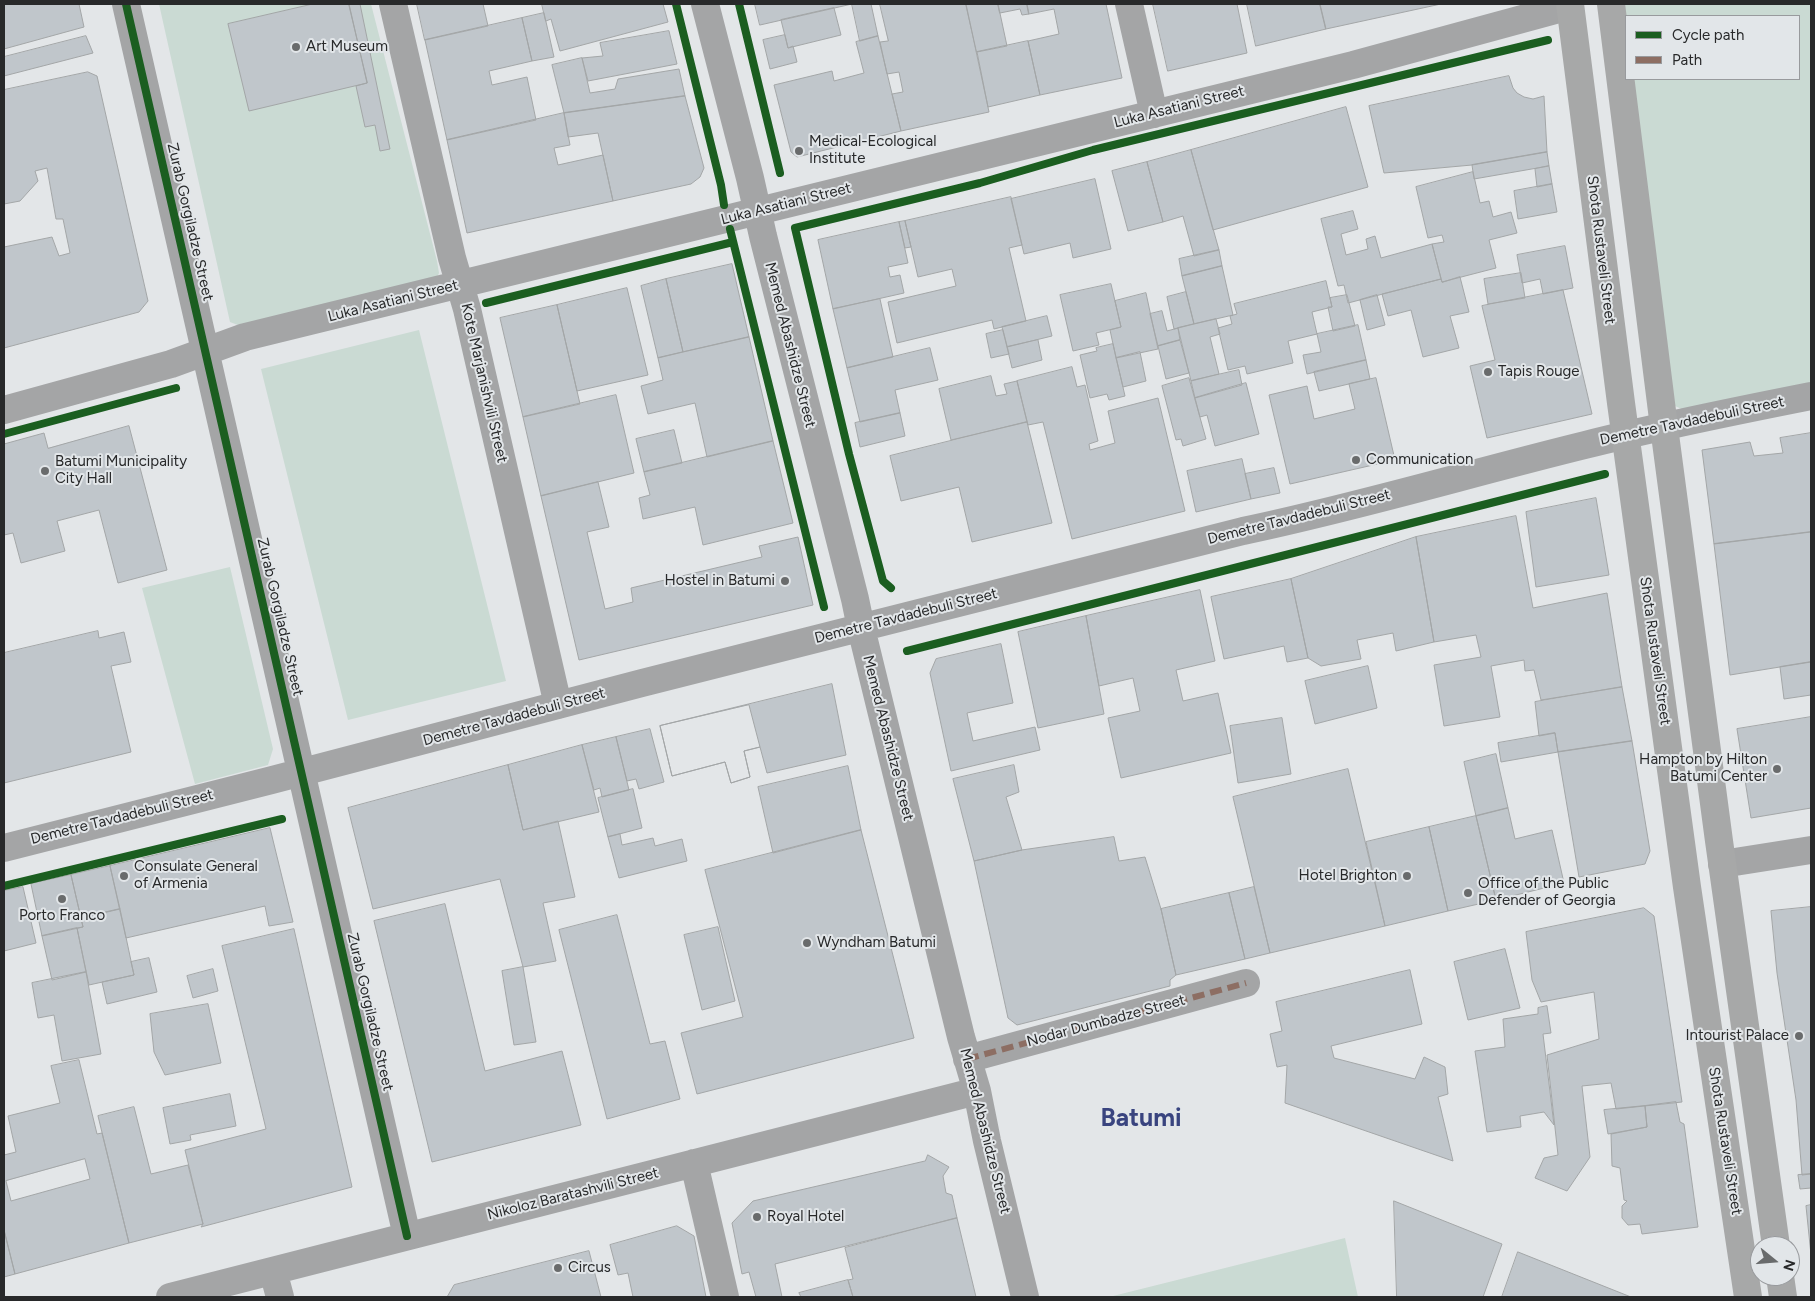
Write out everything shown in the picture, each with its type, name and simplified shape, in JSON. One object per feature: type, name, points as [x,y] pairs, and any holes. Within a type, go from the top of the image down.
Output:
[{"type":"main road","points":[[1611,4],[1664,427],[1722,864],[1775,1236]]},
{"type":"main road","name":"Shota Rustaveli Street","points":[[1570,5],[1625,435],[1687,887],[1748,1297]]},
{"type":"street","name":"Zurab Gorgiladze Street","points":[[126,4],[407,1236]]},
{"type":"street","name":"Kote Marjanishvili Street","points":[[393,4],[452,258],[461,284],[558,705]]},
{"type":"street","name":"Memed Abashidze Street","points":[[706,4],[821,470],[855,599],[967,1059],[977,1091],[987,1141],[1026,1297]]},
{"type":"street","points":[[1129,4],[1154,114]]},
{"type":"street","name":"Luka Asatiani Street","points":[[4,410],[171,364],[246,337],[1353,65],[1570,5]]},
{"type":"street","name":"Demetre Tavdadebuli Street","points":[[4,848],[558,705],[1625,435],[1811,396]]},
{"type":"street","points":[[1722,864],[1811,850]]},
{"type":"street","name":"Nodar Dumbadze Street","points":[[967,1059],[1246,983]]},
{"type":"street","name":"Nikoloz Baratashvili Street","points":[[170,1297],[977,1091]]},
{"type":"street","points":[[694,1163],[725,1297]]},
{"type":"street","points":[[273,1271],[280,1297]]},
{"type":"shaded area","points":[[159,4],[371,4],[437,261],[439,273],[435,282],[243,327],[230,322]]},
{"type":"shaded area","points":[[1618,4],[1811,4],[1811,386],[1684,410],[1675,406],[1628,80],[1800,80],[1800,15],[1625,15]]},
{"type":"shaded area","points":[[419,330],[506,681],[348,720],[261,369]]},
{"type":"shaded area","points":[[230,567],[273,749],[268,765],[195,784],[142,588]]},
{"type":"shaded area","points":[[1345,1238],[1358,1297],[1109,1297]]},
{"type":"building","points":[[4,4],[79,4],[84,27],[4,49]]},
{"type":"building","name":"Art Museum","points":[[313,4],[349,4],[367,83],[249,111],[228,24]]},
{"type":"building","points":[[349,4],[360,4],[390,149],[380,151],[375,125],[365,127],[356,86],[367,83]]},
{"type":"building","points":[[417,4],[483,4],[488,26],[425,40]]},
{"type":"building","points":[[542,4],[663,4],[668,22],[560,51],[551,19],[546,21]]},
{"type":"building","points":[[755,4],[852,4],[760,25]]},
{"type":"building","points":[[852,4],[871,4],[878,36],[860,41]]},
{"type":"building","points":[[880,4],[966,4],[989,112],[901,131],[892,94],[903,92],[899,72],[887,74],[880,42],[888,41]]},
{"type":"building","points":[[966,4],[998,4],[1007,46],[977,52]]},
{"type":"building","points":[[998,4],[1027,4],[1029,14],[1022,15],[1020,9],[1000,13]]},
{"type":"building","points":[[1027,4],[1106,4],[1122,78],[1040,95],[1028,41],[1059,34],[1054,9],[1029,14]]},
{"type":"building","points":[[1153,4],[1237,4],[1247,53],[1168,71]]},
{"type":"building","points":[[1247,4],[1320,4],[1326,29],[1256,46]]},
{"type":"building","points":[[1320,4],[1441,4],[1326,29]]},
{"type":"building","points":[[834,8],[841,35],[788,48],[781,20]]},
{"type":"building","points":[[544,13],[554,57],[532,61],[522,18]]},
{"type":"building","points":[[522,18],[532,61],[489,71],[492,85],[527,77],[536,120],[447,140],[425,40]]},
{"type":"building","points":[[669,31],[677,64],[588,81],[582,58],[603,56],[600,43]]},
{"type":"building","points":[[785,35],[788,48],[793,46],[797,62],[770,69],[763,40]]},
{"type":"building","points":[[86,36],[93,53],[4,76],[4,57]]},
{"type":"building","points":[[878,36],[901,131],[797,157],[791,152],[774,85],[832,71],[834,81],[864,73],[856,42]]},
{"type":"building","points":[[1028,41],[1040,95],[988,107],[977,52]]},
{"type":"building","points":[[582,58],[590,93],[615,89],[618,79],[679,69],[685,96],[564,113],[552,65]]},
{"type":"building","points":[[88,72],[97,76],[148,301],[139,312],[4,348],[4,247],[52,237],[59,256],[70,253],[63,219],[56,219],[47,168],[35,171],[38,181],[20,201],[4,204],[4,90]]},
{"type":"building","points":[[1509,76],[1513,88],[1524,97],[1533,99],[1544,96],[1547,152],[1472,165],[1384,173],[1369,106]]},
{"type":"building","points":[[685,96],[704,168],[700,177],[691,184],[613,201],[598,133],[568,137],[564,113]]},
{"type":"building","points":[[1346,107],[1368,187],[1213,230],[1191,150]]},
{"type":"building","points":[[564,113],[570,145],[554,148],[558,165],[603,155],[613,201],[467,233],[447,140]]},
{"type":"building","points":[[1191,150],[1219,250],[1194,256],[1183,216],[1163,222],[1147,162]]},
{"type":"building","points":[[1547,152],[1549,166],[1474,179],[1472,165]]},
{"type":"building","points":[[1147,162],[1163,222],[1128,231],[1112,171]]},
{"type":"building","points":[[1549,166],[1552,184],[1537,187],[1535,169]]},
{"type":"building","points":[[1473,172],[1480,203],[1489,201],[1493,217],[1511,212],[1517,233],[1489,240],[1496,268],[1442,282],[1432,244],[1444,242],[1442,235],[1428,238],[1416,187]]},
{"type":"building","points":[[1095,179],[1111,249],[1073,258],[1070,243],[1024,254],[1011,199]]},
{"type":"building","points":[[1552,184],[1557,212],[1518,219],[1514,191]]},
{"type":"building","points":[[1011,197],[1022,245],[1009,248],[1026,321],[994,329],[992,320],[897,343],[888,302],[956,286],[952,269],[918,277],[905,221]]},
{"type":"building","points":[[1353,211],[1358,229],[1341,234],[1346,255],[1368,249],[1366,239],[1375,236],[1381,258],[1432,244],[1441,279],[1348,303],[1344,285],[1338,286],[1321,219]]},
{"type":"building","points":[[905,221],[911,247],[905,248],[899,222]]},
{"type":"building","points":[[899,222],[908,263],[888,267],[890,277],[900,275],[904,293],[833,309],[818,240]]},
{"type":"building","points":[[1565,246],[1573,288],[1543,294],[1540,279],[1522,283],[1517,255]]},
{"type":"building","points":[[1219,250],[1222,266],[1182,276],[1179,259]]},
{"type":"building","points":[[732,264],[749,337],[683,352],[666,279]]},
{"type":"building","points":[[1222,266],[1233,315],[1194,324],[1182,276]]},
{"type":"building","points":[[1521,273],[1525,298],[1488,304],[1484,279]]},
{"type":"building","points":[[1460,277],[1469,312],[1450,316],[1459,348],[1423,357],[1411,310],[1388,316],[1382,294],[1441,279],[1442,282]]},
{"type":"building","points":[[666,279],[683,352],[658,358],[641,286]]},
{"type":"building","points":[[1326,281],[1332,307],[1312,312],[1317,334],[1288,341],[1293,363],[1247,374],[1245,366],[1228,370],[1218,328],[1232,324],[1230,316],[1237,314],[1234,304]]},
{"type":"building","points":[[1111,284],[1121,327],[1096,333],[1099,345],[1073,351],[1060,295]]},
{"type":"building","points":[[627,288],[648,375],[577,391],[557,305]]},
{"type":"building","points":[[1563,290],[1592,414],[1487,438],[1470,366],[1495,360],[1482,306]]},
{"type":"building","points":[[1186,292],[1194,324],[1174,329],[1167,297]]},
{"type":"building","points":[[1146,293],[1158,349],[1116,358],[1110,330],[1121,327],[1115,301]]},
{"type":"building","points":[[1347,295],[1355,326],[1333,331],[1328,307],[1332,307],[1330,298]]},
{"type":"building","points":[[1377,295],[1385,325],[1367,330],[1360,300]]},
{"type":"building","points":[[880,299],[893,357],[847,368],[833,309]]},
{"type":"building","points":[[557,305],[580,404],[523,417],[500,318]]},
{"type":"building","points":[[1162,311],[1167,331],[1178,328],[1180,340],[1158,346],[1150,314]]},
{"type":"building","points":[[1047,316],[1052,336],[1007,347],[1002,327]]},
{"type":"building","points":[[1216,319],[1220,334],[1210,337],[1219,374],[1191,381],[1178,328]]},
{"type":"building","points":[[1358,325],[1366,360],[1307,374],[1303,355],[1321,352],[1317,334]]},
{"type":"building","points":[[1003,330],[1009,354],[991,358],[986,334]]},
{"type":"building","points":[[749,337],[773,441],[707,457],[695,403],[648,414],[641,386],[663,380],[658,358]]},
{"type":"building","points":[[1038,340],[1042,360],[1012,368],[1007,347]]},
{"type":"building","points":[[1180,340],[1189,373],[1166,379],[1158,346]]},
{"type":"building","points":[[1113,344],[1125,396],[1109,400],[1107,394],[1090,398],[1080,355],[1097,351],[1096,348]]},
{"type":"building","points":[[930,348],[938,380],[895,390],[900,413],[860,422],[847,368]]},
{"type":"building","points":[[1140,352],[1146,381],[1123,387],[1116,358]]},
{"type":"building","points":[[1366,360],[1370,379],[1319,391],[1314,372]]},
{"type":"building","points":[[1072,367],[1077,387],[1085,385],[1098,441],[1089,444],[1090,450],[1115,443],[1108,411],[1158,398],[1185,511],[1072,539],[1043,422],[1028,425],[1017,381]]},
{"type":"building","points":[[1239,370],[1242,385],[1195,398],[1191,381]]},
{"type":"building","points":[[991,376],[996,396],[1007,394],[1004,384],[1017,381],[1027,422],[951,440],[939,389]]},
{"type":"building","points":[[1189,378],[1206,439],[1183,446],[1181,439],[1176,440],[1162,386]]},
{"type":"building","points":[[1376,378],[1395,460],[1290,484],[1269,395],[1307,386],[1314,419],[1355,409],[1349,384]]},
{"type":"building","points":[[1246,383],[1259,434],[1215,446],[1207,415],[1200,417],[1195,398]]},
{"type":"building","points":[[616,395],[634,473],[541,496],[523,417]]},
{"type":"building","points":[[900,413],[905,436],[860,447],[855,423]]},
{"type":"building","points":[[1027,422],[1052,523],[972,542],[959,487],[901,501],[890,456]]},
{"type":"building","points":[[129,426],[167,570],[118,583],[99,510],[57,521],[65,551],[21,563],[13,533],[4,535],[4,444],[44,433],[48,448]]},
{"type":"building","points":[[674,430],[682,463],[644,472],[636,439]]},
{"type":"building","points":[[1811,433],[1811,532],[1714,544],[1702,450],[1750,442],[1754,456],[1783,453],[1780,438]]},
{"type":"building","points":[[773,441],[793,523],[703,545],[695,507],[643,519],[639,498],[650,495],[644,472]]},
{"type":"building","points":[[1242,459],[1251,499],[1196,512],[1187,471]]},
{"type":"building","points":[[1274,468],[1280,493],[1251,499],[1245,474]]},
{"type":"building","points":[[598,482],[609,527],[587,532],[605,609],[633,602],[631,588],[762,557],[759,546],[798,537],[813,605],[579,660],[541,496]]},
{"type":"building","points":[[1596,498],[1609,575],[1536,587],[1526,512]]},
{"type":"building","points":[[1516,516],[1533,608],[1607,593],[1622,687],[1541,700],[1534,670],[1525,671],[1524,660],[1491,666],[1500,717],[1444,726],[1434,665],[1481,657],[1476,635],[1434,642],[1416,537]]},
{"type":"building","points":[[1811,532],[1811,662],[1730,675],[1714,544]]},
{"type":"building","points":[[1416,537],[1434,642],[1396,651],[1393,633],[1357,640],[1361,659],[1321,666],[1308,658],[1291,579]]},
{"type":"building","points":[[1291,579],[1308,658],[1287,662],[1284,646],[1224,659],[1211,597]]},
{"type":"building","points":[[1200,590],[1215,661],[1176,670],[1183,701],[1218,693],[1231,753],[1121,778],[1108,718],[1140,711],[1133,678],[1099,686],[1086,616]]},
{"type":"building","points":[[1086,616],[1104,714],[1038,728],[1018,632]]},
{"type":"building","points":[[98,631],[99,638],[124,632],[131,662],[111,666],[131,752],[4,783],[4,653]]},
{"type":"building","points":[[1001,644],[1013,703],[967,713],[973,741],[1035,727],[1040,750],[951,771],[930,673],[936,659]]},
{"type":"building","points":[[1811,662],[1811,695],[1784,699],[1780,667]]},
{"type":"building","points":[[1368,666],[1377,708],[1315,724],[1305,681]]},
{"type":"building","points":[[832,684],[846,755],[767,773],[760,747],[744,751],[750,777],[731,783],[725,762],[672,776],[660,726]]},
{"type":"building","points":[[1622,687],[1632,741],[1558,752],[1555,733],[1539,736],[1535,702]]},
{"type":"building","points":[[749,705],[760,747],[744,751],[750,777],[731,783],[725,762],[672,776],[660,726]]},
{"type":"building","name":"Hampton by Hilton Batumi Center","points":[[1811,717],[1811,808],[1751,818],[1737,729]]},
{"type":"building","points":[[1282,718],[1291,774],[1238,783],[1230,726]]},
{"type":"building","points":[[650,729],[664,782],[639,789],[636,779],[627,781],[616,737]]},
{"type":"building","points":[[1555,733],[1558,752],[1501,762],[1498,743]]},
{"type":"building","points":[[616,737],[629,790],[602,797],[600,788],[594,790],[582,745]]},
{"type":"building","points":[[1632,741],[1650,851],[1645,864],[1579,877],[1558,752]]},
{"type":"building","points":[[582,745],[599,812],[523,830],[508,765]]},
{"type":"building","points":[[1496,754],[1508,808],[1476,816],[1464,762]]},
{"type":"building","points":[[508,765],[523,830],[558,821],[575,897],[543,903],[556,961],[523,967],[500,879],[373,909],[348,808]]},
{"type":"building","points":[[1014,765],[1019,792],[1006,797],[1022,850],[974,861],[953,779]]},
{"type":"building","points":[[848,766],[861,830],[773,853],[758,787]]},
{"type":"building","points":[[1348,769],[1385,926],[1270,953],[1233,797]]},
{"type":"building","points":[[633,789],[642,828],[608,837],[598,798]]},
{"type":"building","points":[[1508,808],[1515,839],[1552,830],[1564,883],[1496,900],[1476,816]]},
{"type":"building","points":[[1476,816],[1496,900],[1448,911],[1429,827]]},
{"type":"building","name":"Hotel Brighton","points":[[1429,827],[1448,911],[1385,926],[1366,842]]},
{"type":"building","points":[[270,828],[293,922],[269,926],[265,906],[126,938],[110,866]]},
{"type":"building","name":"Wyndham Batumi","points":[[861,830],[914,1038],[697,1094],[681,1033],[743,1017],[705,870]]},
{"type":"building","points":[[620,834],[622,845],[653,838],[655,846],[682,839],[687,861],[619,878],[608,837]]},
{"type":"building","points":[[1114,837],[1119,861],[1145,857],[1161,909],[1176,975],[1170,980],[1170,986],[1017,1025],[1008,1018],[974,861],[1022,850]]},
{"type":"building","points":[[110,866],[120,909],[81,918],[71,875]]},
{"type":"building","points":[[71,875],[83,927],[42,936],[31,884]]},
{"type":"building","points":[[23,887],[36,943],[4,951],[4,891]]},
{"type":"building","points":[[1254,887],[1270,953],[1245,959],[1229,893]]},
{"type":"building","points":[[1229,893],[1245,959],[1176,975],[1161,909]]},
{"type":"building","points":[[445,904],[485,1071],[562,1051],[581,1125],[432,1162],[374,921]]},
{"type":"building","name":"Intourist Palace","points":[[1811,907],[1811,1174],[1802,1175],[1796,1100],[1777,973],[1771,911]]},
{"type":"building","points":[[1644,908],[1654,916],[1682,1102],[1616,1109],[1611,1083],[1582,1086],[1590,1157],[1567,1191],[1535,1178],[1544,1158],[1558,1155],[1547,1055],[1599,1039],[1594,992],[1541,1002],[1532,980],[1526,932]]},
{"type":"building","points":[[120,909],[134,975],[89,985],[77,928],[83,927],[81,918]]},
{"type":"building","points":[[617,915],[650,1044],[665,1041],[680,1099],[607,1119],[559,930]]},
{"type":"building","points":[[718,927],[735,1001],[702,1010],[684,935]]},
{"type":"building","points":[[77,928],[86,972],[52,980],[42,936]]},
{"type":"building","points":[[294,929],[352,1187],[201,1227],[203,1224],[185,1150],[266,1129],[222,946]]},
{"type":"building","points":[[1505,949],[1520,1008],[1468,1020],[1454,962]]},
{"type":"building","points":[[149,958],[157,992],[107,1004],[102,982],[134,975],[131,962]]},
{"type":"building","points":[[523,967],[536,1042],[514,1045],[502,971]]},
{"type":"building","points":[[213,969],[218,991],[193,998],[187,976]]},
{"type":"building","points":[[1410,970],[1422,1024],[1331,1046],[1334,1058],[1415,1079],[1424,1057],[1445,1067],[1448,1094],[1438,1097],[1453,1161],[1285,1103],[1287,1065],[1277,1067],[1270,1034],[1282,1031],[1276,1002]]},
{"type":"building","points":[[86,972],[101,1054],[62,1061],[54,1015],[38,1018],[32,983]]},
{"type":"building","points":[[208,1004],[221,1063],[165,1075],[154,1052],[150,1014]]},
{"type":"building","points":[[1547,1006],[1551,1033],[1543,1034],[1554,1125],[1544,1112],[1520,1116],[1521,1127],[1487,1132],[1475,1051],[1505,1047],[1503,1019],[1538,1014],[1538,1008]]},
{"type":"building","points":[[79,1060],[97,1134],[102,1133],[129,1243],[15,1274],[4,1230],[4,1155],[16,1152],[8,1116],[60,1103],[51,1066]],"holes":[[[85,1159],[90,1179],[11,1201],[6,1181]]]},
{"type":"building","points":[[230,1094],[236,1126],[190,1135],[191,1140],[170,1144],[163,1108]]},
{"type":"building","points":[[1676,1102],[1680,1122],[1684,1124],[1698,1227],[1642,1234],[1640,1224],[1628,1225],[1622,1218],[1622,1206],[1627,1201],[1624,1200],[1620,1168],[1612,1166],[1611,1134],[1647,1127],[1645,1106]]},
{"type":"building","points":[[1645,1106],[1647,1127],[1608,1134],[1604,1110]]},
{"type":"building","points":[[134,1107],[151,1174],[188,1165],[203,1224],[129,1243],[98,1116]]},
{"type":"building","points":[[928,1155],[949,1167],[943,1176],[946,1193],[952,1195],[957,1218],[775,1264],[782,1297],[756,1297],[749,1272],[742,1274],[732,1223],[753,1201],[925,1161]]},
{"type":"building","points":[[1811,1174],[1811,1188],[1800,1189],[1798,1175]]},
{"type":"building","points":[[1394,1201],[1502,1244],[1483,1297],[1397,1297]]},
{"type":"building","points":[[1811,1205],[1811,1255],[1806,1206]]},
{"type":"building","points":[[957,1218],[976,1297],[853,1297],[848,1280],[853,1279],[845,1248]]},
{"type":"building","points":[[677,1226],[694,1236],[706,1297],[633,1297],[628,1273],[618,1275],[610,1245]]},
{"type":"building","points":[[4,1230],[15,1274],[4,1277]]},
{"type":"building","name":"Circus","points":[[589,1251],[601,1297],[447,1297],[454,1285]]},
{"type":"building","points":[[1518,1252],[1631,1297],[1502,1297]]},
{"type":"building","points":[[848,1280],[853,1297],[801,1297],[799,1293]]},
{"type":"marked path","points":[[967,1059],[1246,983]]},
{"type":"cycle path","points":[[126,4],[407,1236]]},
{"type":"cycle path","points":[[676,4],[721,185],[724,205]]},
{"type":"cycle path","points":[[739,4],[780,173]]},
{"type":"cycle path","points":[[891,588],[883,581],[849,454],[795,228],[980,183],[1093,150],[1548,40]]},
{"type":"cycle path","points":[[730,229],[824,607]]},
{"type":"cycle path","points":[[486,303],[733,242]]},
{"type":"cycle path","points":[[4,434],[176,388]]},
{"type":"cycle path","points":[[907,651],[1605,474]]},
{"type":"cycle path","points":[[4,886],[282,819]]},
{"type":"place","name":"Art Museum","points":[[296,47]]},
{"type":"place","name":"Medical-Ecological Institute","points":[[799,151]]},
{"type":"place","name":"Tapis Rouge","points":[[1488,372]]},
{"type":"place","name":"Communication","points":[[1356,460]]},
{"type":"place","name":"Batumi Municipality City Hall","points":[[45,471]]},
{"type":"place","name":"Hostel in Batumi","points":[[785,581]]},
{"type":"place","name":"Hampton by Hilton Batumi Center","points":[[1777,769]]},
{"type":"place","name":"Consulate General of Armenia","points":[[124,876]]},
{"type":"place","name":"Hotel Brighton","points":[[1407,876]]},
{"type":"place","name":"Office of the Public Defender of Georgia","points":[[1468,893]]},
{"type":"place","name":"Porto Franco","points":[[62,899]]},
{"type":"place","name":"Wyndham Batumi","points":[[807,943]]},
{"type":"place","name":"Intourist Palace","points":[[1799,1036]]},
{"type":"place","name":"Royal Hotel","points":[[757,1217]]},
{"type":"place","name":"Circus","points":[[558,1268]]},
{"type":"district","name":"Batumi","points":[[1141,1119]]}]
